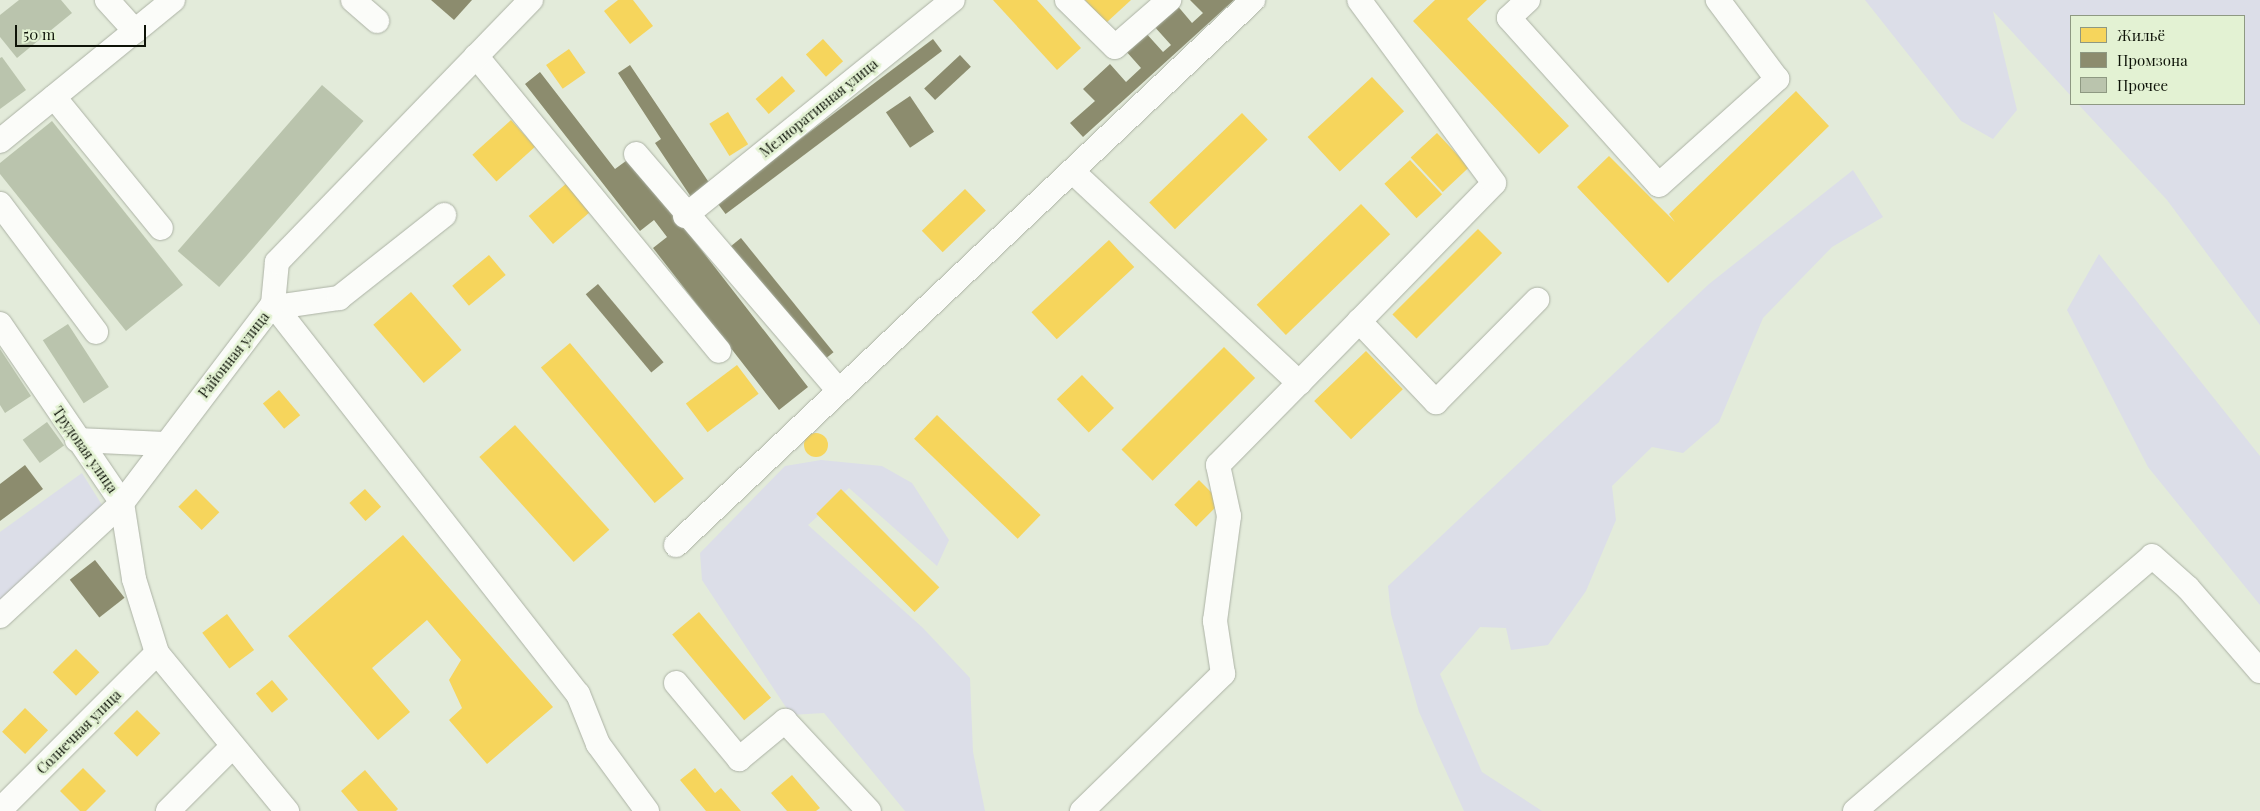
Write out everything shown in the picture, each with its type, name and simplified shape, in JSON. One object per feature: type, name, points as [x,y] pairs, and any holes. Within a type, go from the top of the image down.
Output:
[{"type":"street","points":[[107,0],[135,31]]},
{"type":"street","points":[[0,141],[173,0]]},
{"type":"street","points":[[353,0],[377,21]]},
{"type":"street","name":"Районная улица","points":[[0,616],[122,503],[164,444],[275,305],[276,262],[531,0]]},
{"type":"street","name":"Мелиоративная улица","points":[[685,216],[953,0]]},
{"type":"street","points":[[1067,0],[1116,47],[1169,0]]},
{"type":"street","points":[[676,545],[1253,0]]},
{"type":"street","points":[[1082,811],[1223,674],[1215,621],[1229,516],[1218,465],[1494,183],[1359,0]]},
{"type":"street","points":[[1528,0],[1509,18],[1659,185],[1777,79],[1718,0]]},
{"type":"street","points":[[476,56],[720,351]]},
{"type":"street","points":[[54,97],[161,228]]},
{"type":"street","points":[[636,154],[685,216],[839,391]]},
{"type":"street","points":[[1072,171],[1299,383]]},
{"type":"street","points":[[0,204],[96,332]]},
{"type":"street","points":[[275,305],[339,298],[444,215]]},
{"type":"street","points":[[1359,321],[1436,402],[1537,300]]},
{"type":"street","points":[[275,305],[578,694],[598,744],[647,811]]},
{"type":"street","name":"Трудовая улица","points":[[0,324],[77,440],[122,503],[134,579],[157,653],[231,748],[287,811]]},
{"type":"street","points":[[77,440],[164,444]]},
{"type":"street","points":[[1855,811],[2152,556],[2188,588],[2260,671]]},
{"type":"street","name":"Солнечная улица","points":[[0,810],[157,653]]},
{"type":"street","points":[[676,683],[739,759],[785,721],[870,811]]},
{"type":"street","points":[[168,811],[231,748]]},
{"type":"shaded area","points":[[1865,0],[2260,0],[2260,325],[2167,200],[2079,105],[2245,105],[2245,15],[2070,15],[2070,95],[1993,11],[2017,110],[1993,139],[1961,121]]},
{"type":"shaded area","points":[[1853,170],[1883,217],[1832,247],[1763,318],[1719,422],[1683,453],[1652,447],[1612,486],[1616,520],[1586,591],[1548,645],[1511,650],[1506,628],[1480,627],[1440,674],[1482,772],[1542,811],[1464,811],[1419,712],[1391,614],[1388,586],[1709,284]]},
{"type":"shaded area","points":[[2099,254],[2260,456],[2260,605],[2148,467],[2067,310]]},
{"type":"shaded area","points":[[821,460],[882,466],[912,483],[949,540],[937,566],[849,488],[808,525],[923,628],[970,678],[973,752],[985,811],[905,811],[824,713],[791,715],[702,580],[700,553],[785,466]]},
{"type":"shaded area","points":[[82,473],[102,505],[0,601],[0,532]]},
{"type":"building: Жильё","points":[[618,0],[633,0],[653,26],[630,44],[604,11]]},
{"type":"building: Жильё","points":[[993,0],[1037,0],[1081,48],[1057,70]]},
{"type":"building: Жильё","points":[[1085,0],[1131,0],[1106,23]]},
{"type":"building: Жильё","points":[[1435,0],[1487,0],[1467,19],[1569,126],[1539,154],[1413,21]]},
{"type":"building: Жильё","points":[[823,39],[843,61],[826,77],[806,54]]},
{"type":"building: Жильё","points":[[569,49],[586,73],[563,89],[546,65]]},
{"type":"building: Жильё","points":[[782,76],[795,91],[769,114],[756,99]]},
{"type":"building: Жильё","points":[[1372,77],[1404,111],[1340,171],[1308,137]]},
{"type":"building: Жильё","points":[[1796,91],[1829,126],[1668,283],[1577,187],[1609,156],[1675,222],[1669,214]]},
{"type":"building: Жильё","points":[[728,112],[748,144],[729,156],[709,124]]},
{"type":"building: Жильё","points":[[1242,113],[1268,140],[1175,229],[1149,203]]},
{"type":"building: Жильё","points":[[511,120],[535,147],[496,182],[472,155]]},
{"type":"building: Жильё","points":[[1437,133],[1469,167],[1443,192],[1411,158]]},
{"type":"building: Жильё","points":[[1410,160],[1442,194],[1416,218],[1384,184]]},
{"type":"building: Жильё","points":[[568,182],[592,210],[553,244],[529,216]]},
{"type":"building: Жильё","points":[[965,189],[986,211],[943,252],[922,231]]},
{"type":"building: Жильё","points":[[1361,204],[1390,234],[1286,335],[1257,305]]},
{"type":"building: Жильё","points":[[1478,229],[1502,253],[1416,339],[1392,315]]},
{"type":"building: Жильё","points":[[1109,240],[1134,267],[1057,339],[1031,312]]},
{"type":"building: Жильё","points":[[489,255],[506,275],[469,306],[452,286]]},
{"type":"building: Жильё","points":[[411,292],[462,350],[424,383],[373,325]]},
{"type":"building: Жильё","points":[[570,343],[684,479],[655,503],[541,367]]},
{"type":"building: Жильё","points":[[1224,347],[1255,378],[1153,481],[1121,450]]},
{"type":"building: Жильё","points":[[1366,351],[1403,389],[1351,439],[1314,401]]},
{"type":"building: Жильё","points":[[737,365],[759,394],[708,432],[686,404]]},
{"type":"building: Жильё","points":[[1082,375],[1114,408],[1089,432],[1057,399]]},
{"type":"building: Жильё","points":[[279,390],[300,415],[284,429],[263,403]]},
{"type":"building: Жильё","points":[[937,415],[1041,515],[1018,539],[914,439]]},
{"type":"building: Жильё","points":[[515,425],[609,530],[574,562],[479,457]]},
{"type":"building: Жильё","points":[[816,433],[824,437],[828,445],[824,453],[816,457],[808,453],[804,445],[808,437]]},
{"type":"building: Жильё","points":[[1199,480],[1221,502],[1196,527],[1174,505]]},
{"type":"building: Жильё","points":[[196,489],[219,512],[202,530],[178,507]]},
{"type":"building: Жильё","points":[[365,489],[381,507],[365,521],[349,503]]},
{"type":"building: Жильё","points":[[841,489],[939,587],[915,612],[816,514]]},
{"type":"building: Жильё","points":[[403,535],[553,707],[487,764],[449,720],[462,708],[449,680],[461,660],[427,620],[372,668],[410,712],[378,740],[288,636]]},
{"type":"building: Жильё","points":[[699,612],[771,698],[744,720],[672,634]]},
{"type":"building: Жильё","points":[[227,614],[254,650],[229,669],[202,633]]},
{"type":"building: Жильё","points":[[76,649],[99,672],[76,696],[53,672]]},
{"type":"building: Жильё","points":[[272,680],[288,699],[272,713],[256,693]]},
{"type":"building: Жильё","points":[[25,708],[48,730],[25,754],[2,732]]},
{"type":"building: Жильё","points":[[137,710],[160,733],[137,757],[114,733]]},
{"type":"building: Жильё","points":[[83,768],[106,791],[86,811],[80,811],[60,791]]},
{"type":"building: Жильё","points":[[695,768],[715,793],[721,788],[741,811],[706,811],[680,780]]},
{"type":"building: Жильё","points":[[365,770],[398,809],[396,811],[358,811],[341,791]]},
{"type":"building: Жильё","points":[[792,775],[820,808],[816,811],[787,811],[771,793]]},
{"type":"building: Промзона","points":[[431,0],[472,0],[454,20]]},
{"type":"building: Промзона","points":[[1190,0],[1234,0],[1083,137],[1070,123],[1095,101],[1083,89],[1110,64],[1126,82],[1141,68],[1125,50],[1145,32],[1163,52],[1171,45],[1153,25],[1176,4],[1192,23],[1203,13]]},
{"type":"building: Промзона","points":[[933,39],[942,51],[726,214],[717,202]]},
{"type":"building: Промзона","points":[[960,55],[971,67],[935,100],[924,88]]},
{"type":"building: Промзона","points":[[630,65],[712,187],[693,200],[655,143],[661,139],[618,73]]},
{"type":"building: Промзона","points":[[540,72],[615,169],[630,158],[808,387],[779,410],[653,248],[667,237],[654,220],[640,231],[525,84]]},
{"type":"building: Промзона","points":[[910,96],[934,132],[910,148],[886,112]]},
{"type":"building: Промзона","points":[[741,238],[834,352],[821,362],[729,248]]},
{"type":"building: Промзона","points":[[598,284],[664,362],[651,372],[586,294]]},
{"type":"building: Промзона","points":[[25,465],[43,489],[0,521],[0,484]]},
{"type":"building: Промзона","points":[[95,560],[125,598],[99,618],[70,580]]},
{"type":"building: Прочее","points":[[19,0],[61,0],[72,13],[17,58],[0,37],[0,15]]},
{"type":"building: Прочее","points":[[2,57],[26,90],[0,109],[0,58]]},
{"type":"building: Прочее","points":[[322,85],[364,121],[219,287],[178,251]]},
{"type":"building: Прочее","points":[[52,121],[183,285],[126,331],[0,174],[0,163]]},
{"type":"building: Прочее","points":[[68,324],[109,387],[84,403],[43,340]]},
{"type":"building: Прочее","points":[[0,349],[31,396],[5,413],[0,405]]},
{"type":"building: Прочее","points":[[47,422],[64,445],[40,463],[23,440]]}]
